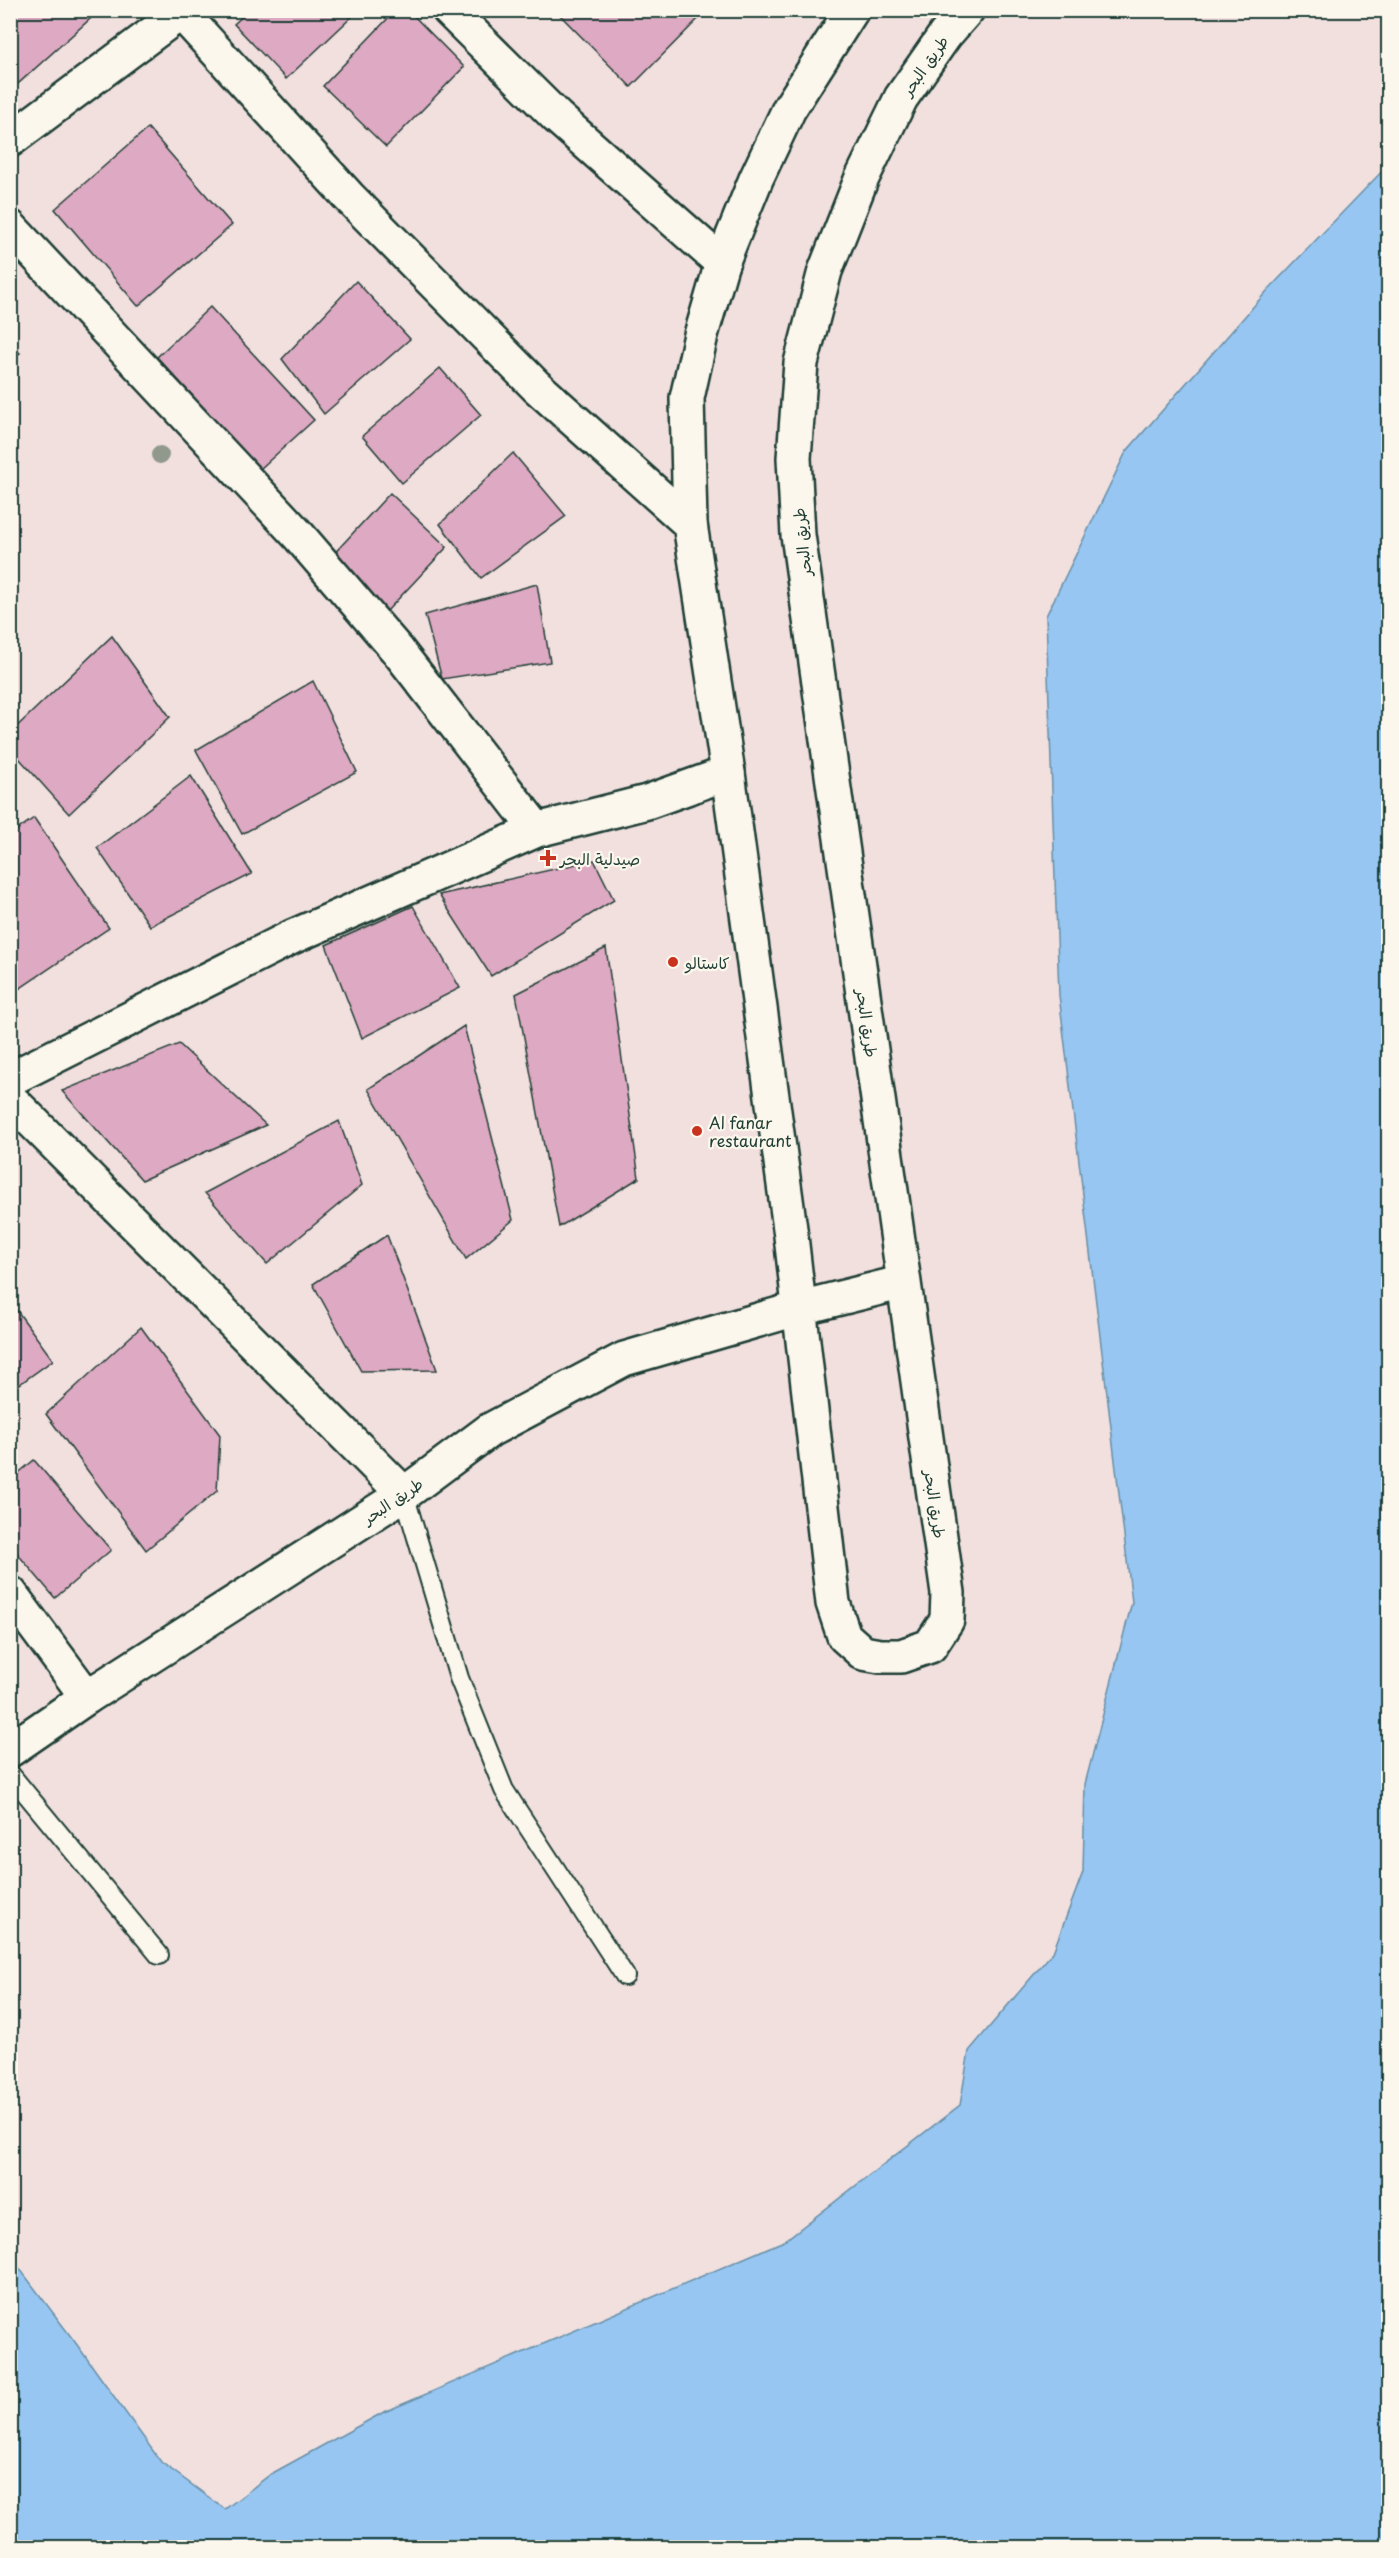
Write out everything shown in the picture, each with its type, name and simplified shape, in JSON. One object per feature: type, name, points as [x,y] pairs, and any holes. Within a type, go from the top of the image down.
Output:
[{"type":"main road","points":[[448,10],[557,117],[722,263]]},
{"type":"main road","name":"طريق البحر","points":[[852,10],[789,109],[756,179],[722,263],[701,335],[687,398],[690,524],[728,773],[800,1308],[833,1603],[844,1635],[863,1653],[880,1656],[901,1656],[930,1646],[948,1620],[948,1593],[798,534],[794,458],[801,363],[825,272],[861,180],[901,98],[945,35],[967,10]]},
{"type":"main road","points":[[10,140],[181,11],[349,197],[536,386],[690,524]]},
{"type":"main road","points":[[10,227],[299,536],[398,651],[537,830]]},
{"type":"main road","points":[[10,1079],[292,938],[537,830],[647,802],[728,773]]},
{"type":"main road","points":[[10,1099],[404,1494]]},
{"type":"main road","points":[[800,1308],[904,1282]]},
{"type":"main road","name":"طريق البحر","points":[[10,1750],[87,1697],[404,1494],[490,1430],[624,1359],[800,1308]]},
{"type":"main road","points":[[10,1593],[87,1697]]},
{"type":"lane","points":[[404,1494],[459,1678],[504,1790],[625,1976]]},
{"type":"lane","points":[[10,1774],[159,1954]]},
{"type":"water","points":[[1388,165],[1388,2547],[11,2547],[11,2257],[161,2462],[225,2509],[271,2474],[382,2413],[784,2241],[960,2105],[969,2051],[1053,1952],[1083,1872],[1085,1784],[1132,1602],[1059,995],[1046,616],[1126,452],[1267,291]]},
{"type":"building","points":[[10,10],[100,10],[10,91]]},
{"type":"building","points":[[249,10],[359,10],[286,79],[234,24]]},
{"type":"building","points":[[396,10],[408,10],[464,67],[386,147],[323,86]]},
{"type":"building","points":[[555,10],[707,10],[631,87]]},
{"type":"building","points":[[148,128],[232,225],[138,306],[55,209]]},
{"type":"building","points":[[356,281],[410,339],[324,414],[282,359]]},
{"type":"building","points":[[210,307],[314,420],[260,469],[157,357]]},
{"type":"building","points":[[10,344],[20,353],[10,358]]},
{"type":"building","points":[[440,368],[481,415],[402,483],[362,436]]},
{"type":"building","points":[[513,453],[566,516],[481,578],[440,524]]},
{"type":"building","points":[[390,493],[447,547],[386,612],[329,559]]},
{"type":"building","points":[[537,584],[550,662],[442,679],[425,615]]},
{"type":"building","points":[[112,636],[170,717],[69,814],[10,748],[10,733]]},
{"type":"building","points":[[313,681],[357,772],[242,834],[196,750]]},
{"type":"building","points":[[191,776],[252,874],[150,926],[97,848]]},
{"type":"building","points":[[34,818],[109,928],[10,995],[10,835]]},
{"type":"building","points":[[594,860],[614,900],[491,976],[439,895]]},
{"type":"building","points":[[413,906],[460,988],[362,1038],[326,945]]},
{"type":"building","points":[[606,948],[639,1178],[559,1227],[516,994]]},
{"type":"building","points":[[464,1026],[513,1220],[466,1259],[368,1089]]},
{"type":"building","points":[[179,1044],[266,1125],[142,1180],[62,1091]]},
{"type":"building","points":[[339,1121],[362,1185],[267,1264],[205,1193]]},
{"type":"building","points":[[387,1235],[437,1370],[361,1371],[313,1284]]},
{"type":"building","points":[[10,1301],[53,1360],[10,1391]]},
{"type":"building","points":[[141,1327],[220,1435],[217,1491],[146,1550],[46,1414]]},
{"type":"building","points":[[34,1460],[111,1550],[55,1598],[10,1545],[10,1480]]},
{"type":"place","name":"صيدلية البحر","points":[[548,858]]},
{"type":"place","name":"كاستالو","points":[[673,962]]},
{"type":"place","name":"Al fanar restaurant","points":[[697,1131]]}]
